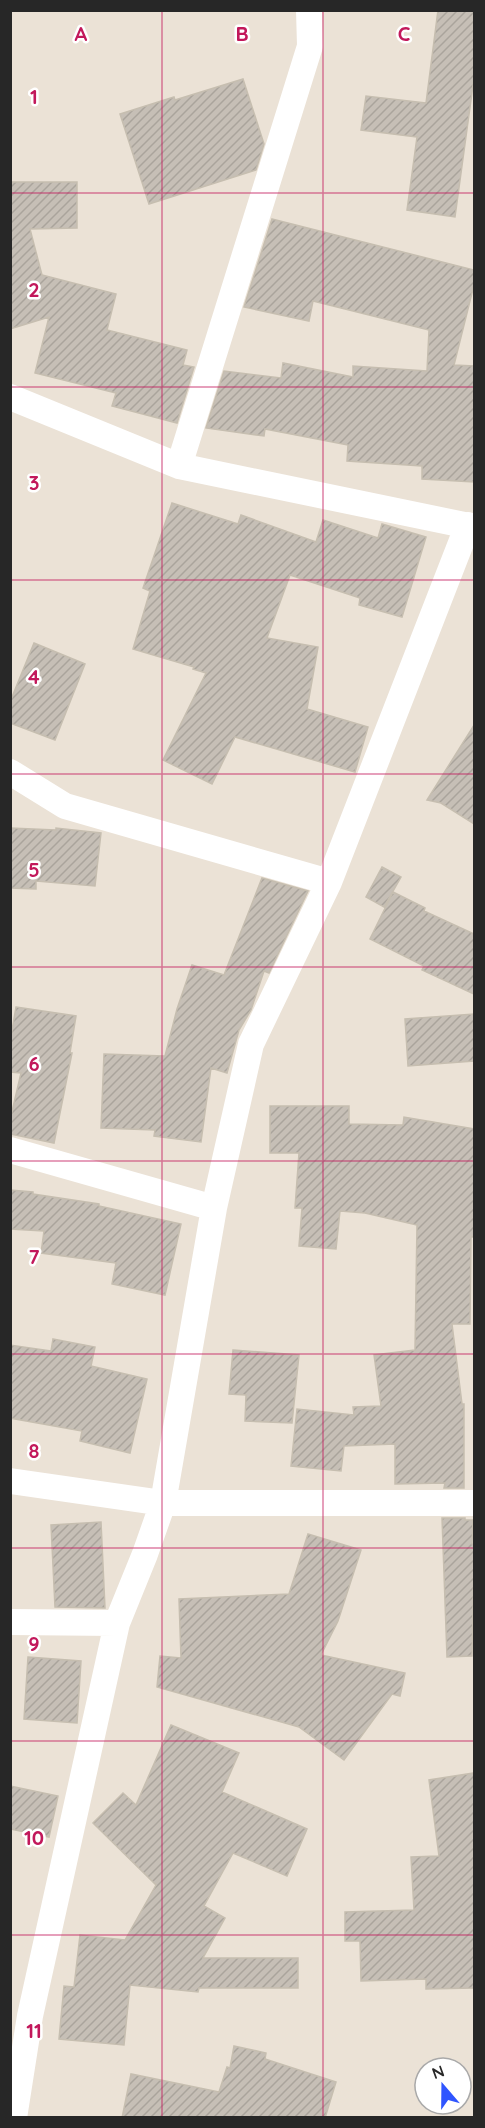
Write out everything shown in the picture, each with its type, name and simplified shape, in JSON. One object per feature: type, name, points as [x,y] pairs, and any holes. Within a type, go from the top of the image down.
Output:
[{"type":"street","points":[[180,466],[310,46],[309,10]]},
{"type":"street","points":[[10,397],[180,466],[471,526],[328,882],[251,1044],[214,1208],[163,1503],[117,1623],[30,2016],[14,2118]]},
{"type":"street","points":[[10,772],[65,806],[328,882]]},
{"type":"street","points":[[10,1150],[214,1208]]},
{"type":"street","points":[[10,1481],[163,1503],[474,1503]]},
{"type":"street","points":[[10,1622],[117,1623]]},
{"type":"building","points":[[438,10],[474,10],[474,78],[455,217],[407,210],[417,137],[361,130],[366,96],[426,103]]},
{"type":"building","points":[[243,79],[264,144],[256,170],[149,204],[120,114]]},
{"type":"building","points":[[10,182],[77,182],[77,228],[30,229],[42,275],[116,294],[107,330],[187,350],[183,365],[194,367],[177,423],[112,406],[116,393],[35,373],[49,317],[10,329]]},
{"type":"building","points":[[272,219],[474,270],[474,285],[454,365],[474,366],[474,482],[422,479],[422,466],[347,461],[348,445],[265,429],[264,436],[206,428],[224,371],[281,378],[283,363],[353,377],[353,366],[427,371],[429,330],[313,301],[309,321],[244,307]]},
{"type":"building","points":[[172,503],[238,524],[241,515],[316,542],[323,520],[378,538],[382,524],[426,537],[402,617],[359,605],[360,598],[290,575],[267,638],[318,647],[307,709],[368,727],[355,772],[235,737],[212,784],[163,760],[206,673],[193,669],[194,667],[133,649],[150,591],[143,588]]},
{"type":"building","points":[[34,643],[85,664],[55,740],[10,723],[10,702]]},
{"type":"building","points":[[474,725],[474,824],[441,803],[427,800]]},
{"type":"building","points":[[10,828],[56,830],[56,828],[101,833],[95,886],[36,881],[36,889],[10,888]]},
{"type":"building","points":[[382,867],[401,877],[384,907],[366,897]]},
{"type":"building","points":[[262,878],[308,891],[269,973],[264,971],[251,1010],[239,1030],[227,1073],[211,1068],[201,1142],[154,1136],[155,1130],[101,1128],[104,1054],[165,1056],[177,1009],[192,965],[224,975]]},
{"type":"building","points":[[393,892],[425,908],[424,911],[474,934],[474,994],[422,970],[424,966],[370,939]]},
{"type":"building","points":[[16,1007],[76,1016],[70,1053],[72,1053],[54,1143],[10,1134],[10,1120],[21,1073],[10,1072],[10,1042]]},
{"type":"building","points":[[474,1014],[474,1061],[408,1066],[405,1019]]},
{"type":"building","points":[[270,1106],[349,1106],[349,1124],[403,1125],[404,1117],[474,1129],[474,1237],[471,1237],[470,1324],[452,1324],[462,1404],[464,1404],[464,1488],[444,1488],[445,1483],[395,1484],[395,1444],[344,1446],[341,1471],[291,1466],[297,1409],[354,1415],[353,1407],[381,1406],[374,1355],[415,1350],[417,1225],[365,1213],[340,1211],[336,1249],[299,1246],[302,1208],[295,1208],[299,1153],[270,1153]]},
{"type":"building","points":[[10,1190],[99,1204],[99,1206],[181,1224],[165,1295],[112,1284],[116,1263],[41,1253],[44,1231],[10,1229]]},
{"type":"building","points":[[53,1339],[95,1347],[91,1366],[147,1379],[130,1453],[80,1441],[82,1431],[10,1418],[10,1345],[51,1351]]},
{"type":"building","points":[[233,1350],[299,1355],[292,1423],[245,1421],[246,1395],[229,1394]]},
{"type":"building","points":[[442,1518],[473,1520],[472,1656],[447,1657]]},
{"type":"building","points":[[101,1522],[105,1608],[55,1607],[51,1525]]},
{"type":"building","points":[[308,1534],[361,1550],[338,1621],[321,1655],[405,1673],[400,1696],[392,1694],[344,1760],[299,1727],[157,1687],[160,1656],[181,1658],[179,1599],[289,1594]]},
{"type":"building","points":[[28,1657],[81,1661],[77,1723],[24,1719]]},
{"type":"building","points":[[171,1725],[239,1753],[222,1792],[307,1829],[287,1876],[233,1853],[204,1906],[225,1918],[203,1958],[298,1958],[298,1988],[199,1988],[198,1992],[130,1985],[124,2045],[59,2039],[64,1986],[74,1987],[80,1935],[125,1940],[156,1885],[93,1823],[123,1793],[136,1805]]},
{"type":"building","points":[[474,1773],[474,1988],[426,1989],[426,1979],[361,1981],[360,1941],[345,1941],[345,1912],[414,1910],[411,1857],[439,1856],[429,1780]]},
{"type":"building","points":[[10,1786],[58,1796],[49,1837],[10,1829]]},
{"type":"building","points":[[234,2046],[266,2053],[265,2059],[336,2082],[325,2118],[122,2118],[131,2074],[219,2092],[227,2067],[230,2068]]}]
